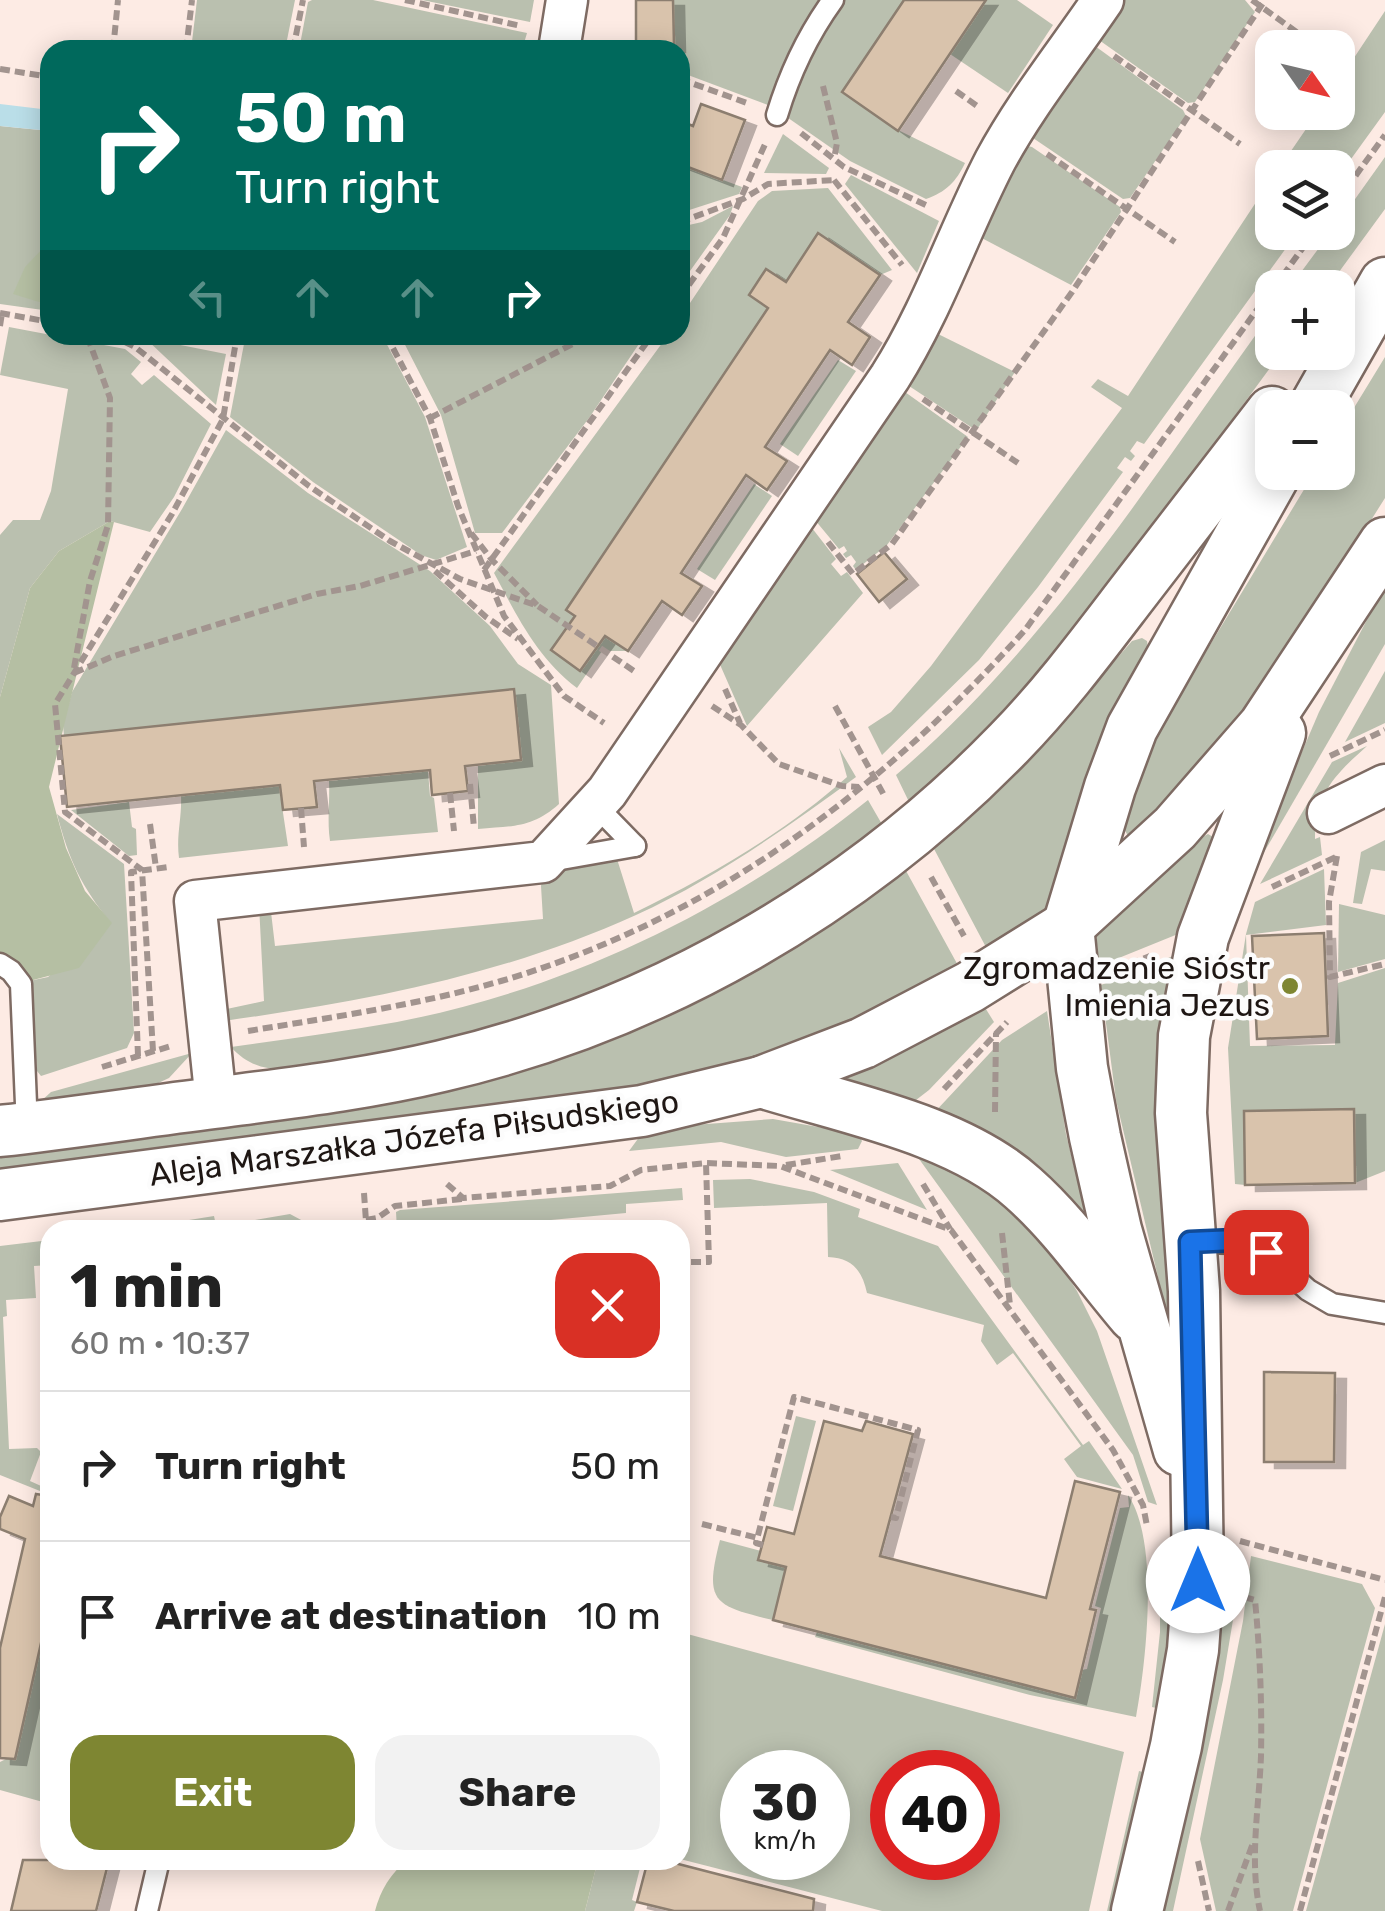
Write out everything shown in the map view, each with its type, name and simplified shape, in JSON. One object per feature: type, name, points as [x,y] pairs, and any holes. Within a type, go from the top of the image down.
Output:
[{"type":"street","points":[[548,40],[567,0]]},
{"type":"street","points":[[216,1102],[195,900],[543,862],[596,806],[898,365],[1014,131],[1092,16]]},
{"type":"street","points":[[1355,306],[1385,267]]},
{"type":"street","points":[[1324,390],[1385,283]]},
{"type":"street","name":"Aleja Marszałka Józefa Piłsudskiego","points":[[1290,390],[1305,370]]},
{"type":"street","name":"Aleja Marszałka Józefa Piłsudskiego","points":[[13,1129],[402,1075],[536,1039],[598,1018],[684,980],[797,914],[908,836],[965,786],[1034,718],[1255,435]]},
{"type":"street","points":[[1215,1527],[1143,1328],[1116,1230],[1088,1102],[1068,926],[1132,728],[1266,490]]},
{"type":"street","name":"Aleja Marszałka Józefa Piłsudskiego","points":[[0,1195],[606,1117],[761,1082],[864,1043],[970,987],[1068,926],[1203,800],[1264,726],[1385,543]]},
{"type":"street","points":[[1138,1911],[1176,1746],[1193,1650],[1198,1581],[1215,1527],[1181,1113],[1181,1070],[1194,971],[1220,884],[1311,659]]},
{"type":"street","points":[[1328,813],[1385,785]]},
{"type":"street","points":[[761,1082],[912,1129],[994,1166],[1024,1188],[1050,1216],[1143,1328]]},
{"type":"lane","points":[[777,114],[808,36],[832,0]]},
{"type":"lane","points":[[543,862],[635,846],[596,806]]},
{"type":"lane","points":[[0,964],[12,971],[21,984],[13,1129]]},
{"type":"lane","points":[[1190,1242],[1248,1243],[1266,1252],[1308,1290],[1332,1304],[1385,1314]]},
{"type":"lane","points":[[148,1911],[157,1870]]},
{"type":"path","points":[[114,40],[118,0]]},
{"type":"path","points":[[187,40],[192,0]]},
{"type":"path","points":[[295,40],[303,0]]},
{"type":"path","points":[[405,0],[548,40]]},
{"type":"path","points":[[1252,0],[1263,3],[1296,30]]},
{"type":"path","points":[[801,507],[853,574],[892,544],[973,433],[1263,3]]},
{"type":"path","points":[[1092,16],[1192,111],[1240,144]]},
{"type":"path","points":[[0,69],[40,76]]},
{"type":"path","points":[[690,82],[777,114],[844,167],[965,224]]},
{"type":"path","points":[[690,284],[723,238],[777,114]]},
{"type":"path","points":[[1014,131],[1175,242]]},
{"type":"path","points":[[1355,176],[1385,135]]},
{"type":"path","points":[[690,218],[742,199],[768,184],[834,180],[844,167]]},
{"type":"path","points":[[834,180],[918,285],[936,293]]},
{"type":"path","points":[[690,278],[698,273]]},
{"type":"path","points":[[0,326],[1,313],[40,320]]},
{"type":"path","points":[[245,1031],[424,1000],[501,981],[591,950],[694,903],[787,844],[874,778],[978,681],[1024,630],[1255,313]]},
{"type":"path","points":[[73,674],[90,580],[108,525],[110,398],[90,345]]},
{"type":"path","points":[[130,345],[309,486],[431,566],[486,616],[523,642]]},
{"type":"path","points":[[174,867],[132,868],[65,812],[55,704],[172,514],[223,419],[236,345]]},
{"type":"path","points":[[391,345],[430,418],[466,526],[504,616],[564,696],[619,734]]},
{"type":"path","points":[[430,418],[571,345]]},
{"type":"path","points":[[484,571],[645,345]]},
{"type":"path","points":[[973,433],[1018,463]]},
{"type":"path","points":[[466,526],[492,560],[538,606],[623,666],[726,714],[779,764],[842,786],[860,787]]},
{"type":"path","points":[[73,674],[114,656],[316,594],[476,552]]},
{"type":"path","points":[[431,566],[538,606]]},
{"type":"path","points":[[835,706],[874,778]]},
{"type":"path","points":[[1330,756],[1385,730]]},
{"type":"path","points":[[470,784],[474,836]]},
{"type":"path","points":[[450,793],[454,838]]},
{"type":"path","points":[[299,854],[305,854],[300,808]]},
{"type":"path","points":[[150,824],[156,868]]},
{"type":"path","points":[[1266,890],[1345,852]]},
{"type":"path","points":[[1336,856],[1329,902],[1330,978],[1385,964]]},
{"type":"path","points":[[132,868],[138,1056]]},
{"type":"path","points":[[142,870],[154,1051]]},
{"type":"path","points":[[929,874],[967,942]]},
{"type":"path","points":[[1100,976],[1160,952]]},
{"type":"path","points":[[934,1099],[1010,1018]]},
{"type":"path","points":[[995,1116],[996,1033]]},
{"type":"path","points":[[691,1262],[709,1262],[706,1163]]},
{"type":"path","points":[[369,1220],[394,1206],[610,1186],[642,1170],[706,1163],[780,1166],[951,1230]]},
{"type":"path","points":[[436,1174],[463,1198]]},
{"type":"path","points":[[921,1180],[951,1230],[1113,1450],[1143,1505],[1150,1536]]},
{"type":"path","points":[[364,1199],[366,1220]]},
{"type":"path","points":[[1000,1221],[1011,1309]]},
{"type":"path","points":[[702,1524],[760,1541],[794,1397],[918,1430],[896,1518],[891,1517]]},
{"type":"path","points":[[1215,1527],[1385,1580]]},
{"type":"path","points":[[1242,1597],[1256,1600],[1260,1654],[1261,1756],[1254,1859],[1260,1911]]},
{"type":"path","points":[[1300,1911],[1385,1597]]},
{"type":"path","points":[[1228,1911],[1256,1837]]},
{"type":"path","points":[[1197,1858],[1210,1911]]},
{"type":"green space","points":[[197,0],[295,0],[287,40],[192,40]]},
{"type":"green space","points":[[373,0],[527,33],[525,40],[301,40],[308,2]]},
{"type":"green space","points":[[422,0],[534,0],[530,22]]},
{"type":"green space","points":[[673,0],[825,0],[773,107],[690,76],[690,40],[674,40]]},
{"type":"green space","points":[[845,0],[904,0],[842,93],[898,130],[965,163],[950,186],[926,199],[850,161],[781,113],[806,56]]},
{"type":"green space","points":[[986,0],[1017,0],[1053,25],[1008,93],[950,54]]},
{"type":"green space","points":[[1119,0],[1245,0],[1255,12],[1195,102],[1188,103],[1099,40]]},
{"type":"green space","points":[[1385,11],[1385,112],[1355,153],[1355,150],[1292,150],[1305,130],[1355,130],[1355,56]]},
{"type":"green space","points":[[1095,46],[1186,116],[1130,198],[1123,199],[1033,138],[1030,132]]},
{"type":"green space","points":[[0,126],[40,130],[40,310],[0,304]]},
{"type":"green space","points":[[783,134],[829,168],[826,174],[764,173]]},
{"type":"green space","points":[[1023,145],[1032,147],[1120,207],[1121,212],[1071,285],[976,235]]},
{"type":"green space","points":[[1385,157],[1385,209],[1340,270],[1303,270],[1317,250],[1355,250],[1355,199]]},
{"type":"green space","points":[[690,168],[742,187],[739,194],[690,210]]},
{"type":"green space","points":[[851,175],[939,221],[917,273],[845,184]]},
{"type":"green space","points":[[828,188],[892,270],[880,275],[818,234],[567,610],[628,651],[602,651],[577,688],[539,650],[494,573],[661,345],[690,345],[690,303],[758,201],[772,191]]},
{"type":"green space","points":[[1255,204],[1255,250],[1285,250],[1270,270],[1255,270],[1255,291],[1144,444],[1137,441],[1130,451],[1135,456],[1131,461],[1125,457],[1117,468],[1123,472],[1038,587],[979,660],[882,755],[868,727],[891,712],[931,666],[1122,408],[1091,387],[1098,379],[1128,396]]},
{"type":"green space","points":[[733,206],[690,271],[690,225]]},
{"type":"green space","points":[[40,251],[40,302],[13,294],[25,267]]},
{"type":"green space","points":[[9,327],[40,333],[40,345],[104,345],[125,349],[141,362],[131,374],[142,385],[154,375],[211,424],[174,497],[150,532],[110,521],[59,551],[30,588],[0,697],[0,535],[13,520],[40,520],[51,491],[68,389],[0,375]]},
{"type":"green space","points":[[934,332],[1015,372],[978,428],[900,380]]},
{"type":"green space","points":[[1255,336],[1255,370],[1269,370],[1115,579],[1008,712],[910,804],[896,775],[1003,671],[1142,495]]},
{"type":"green space","points":[[152,345],[180,345],[226,354],[216,405]]},
{"type":"green space","points":[[244,345],[387,345],[425,417],[467,547],[436,560],[421,555],[313,482],[230,417]]},
{"type":"green space","points":[[405,345],[638,345],[502,533],[475,533],[441,415]]},
{"type":"green space","points":[[1385,357],[1385,498],[1284,658],[1180,798],[1128,836],[1122,825],[1152,741],[1304,490],[1355,490],[1355,406]]},
{"type":"green space","points":[[838,360],[856,371],[798,456],[780,444]]},
{"type":"green space","points":[[898,387],[968,437],[887,545],[856,570],[851,555],[846,558],[843,554],[847,551],[844,546],[839,549],[810,514]]},
{"type":"green space","points":[[226,430],[308,493],[430,571],[490,626],[518,664],[551,685],[559,804],[531,822],[478,829],[478,766],[522,760],[514,689],[64,736],[72,692]]},
{"type":"green space","points":[[754,484],[772,496],[715,580],[697,569]]},
{"type":"green space","points":[[805,519],[836,559],[831,564],[841,576],[847,572],[863,593],[747,726],[714,651]]},
{"type":"green space","points":[[114,522],[49,787],[66,848],[85,891],[112,923],[79,968],[10,986],[0,977],[0,697],[30,588],[59,551]]},
{"type":"green space","points":[[1385,585],[1385,644],[1245,885],[1319,712]]},
{"type":"green space","points":[[1142,638],[1148,648],[1114,711],[1052,906],[988,951],[933,847],[1024,765],[1132,641]]},
{"type":"green space","points":[[1385,671],[1385,723],[1345,742]]},
{"type":"green space","points":[[1367,746],[1337,776],[1323,797],[1315,839],[1320,837],[1322,855],[1260,884],[1332,762]]},
{"type":"green space","points":[[839,748],[856,777],[722,869],[636,915],[485,970],[382,994],[224,1021],[222,1010],[264,1001],[259,905],[271,912],[275,946],[543,919],[541,886],[545,867],[617,859],[634,913],[745,852],[823,797],[847,777]]},
{"type":"green space","points":[[428,771],[438,832],[330,841],[329,781]]},
{"type":"green space","points":[[279,786],[288,846],[179,858],[181,796]]},
{"type":"green space","points":[[868,800],[883,826],[825,868],[725,933],[591,996],[448,1040],[302,1068],[257,1065],[231,1047],[397,1022],[524,989],[585,966],[646,940],[761,876]]},
{"type":"green space","points":[[129,802],[137,855],[129,856],[71,810]]},
{"type":"green space","points":[[57,814],[124,864],[134,1033],[127,1048],[41,1076],[37,1071],[29,981],[48,977],[111,923],[77,872]]},
{"type":"green space","points":[[1208,834],[1213,837],[1212,842],[1178,934],[1099,966],[1096,933]]},
{"type":"green space","points":[[1385,840],[1385,871],[1371,869],[1362,904],[1353,903],[1361,852]]},
{"type":"green space","points":[[905,869],[960,969],[802,1050],[640,1089],[0,1171],[0,1155],[594,1045],[709,995],[783,953]]},
{"type":"green space","points":[[1324,869],[1326,925],[1246,935],[1250,1046],[1335,1045],[1338,983],[1385,968],[1385,1171],[1355,1183],[1354,1109],[1244,1111],[1245,1185],[1235,1184],[1228,1048],[1246,934],[1255,902]]},
{"type":"green space","points":[[1339,904],[1385,915],[1385,959],[1338,972]]},
{"type":"green space","points":[[1173,956],[1159,1037],[1156,1113],[1180,1341],[1171,1332],[1116,1100],[1101,985]]},
{"type":"green space","points":[[984,1006],[994,1022],[929,1090],[907,1107],[844,1080]]},
{"type":"green space","points":[[1047,1011],[1066,1134],[1089,1228],[932,1115],[1002,1040]]},
{"type":"green space","points":[[192,1053],[169,1078],[152,1086],[39,1103],[51,1092]]},
{"type":"green space","points":[[773,1119],[858,1134],[862,1141],[858,1149],[786,1157],[721,1142],[629,1151],[640,1136],[693,1125]]},
{"type":"green space","points":[[914,1152],[997,1193],[1054,1255],[1097,1331],[1157,1505],[1148,1502],[1133,1455]]},
{"type":"green space","points":[[898,1163],[927,1210],[830,1170]]},
{"type":"green space","points":[[750,1179],[814,1192],[860,1209],[858,1217],[938,1246],[1083,1445],[1089,1441],[1122,1489],[1077,1477],[1064,1459],[1081,1446],[1013,1353],[997,1365],[981,1341],[984,1325],[867,1293],[855,1267],[828,1257],[827,1203],[714,1208],[713,1180]]},
{"type":"green space","points":[[682,1188],[683,1200],[626,1204],[626,1213],[550,1220],[396,1220],[396,1212]]},
{"type":"green space","points":[[290,1214],[301,1220],[255,1220]]},
{"type":"green space","points":[[40,1241],[40,1266],[34,1266],[36,1298],[6,1300],[7,1316],[3,1317],[9,1449],[40,1451],[30,1481],[40,1486],[40,1491],[0,1475],[0,1246]]},
{"type":"green space","points":[[796,1416],[816,1421],[793,1511],[773,1506]]},
{"type":"green space","points":[[1128,1495],[1138,1516],[1147,1572],[1146,1635],[1136,1717],[1030,1695],[815,1637],[817,1632],[1075,1697],[1081,1670],[1087,1669],[1101,1608],[1095,1606],[1120,1508],[1129,1507]]},
{"type":"green space","points":[[720,1540],[761,1551],[786,1567],[773,1620],[737,1610],[718,1598],[713,1577]]},
{"type":"green space","points":[[1168,1556],[1169,1631],[1160,1709],[1152,1707],[1160,1632],[1160,1563]]},
{"type":"green space","points":[[1251,1556],[1362,1584],[1375,1608],[1293,1911],[1216,1911],[1200,1839],[1243,1621]]},
{"type":"green space","points":[[1232,1559],[1240,1561],[1240,1578],[1223,1680],[1173,1911],[1161,1911],[1217,1659]]},
{"type":"green space","points":[[1385,1624],[1385,1911],[1306,1911]]},
{"type":"green space","points":[[690,1635],[1124,1752],[1089,1911],[882,1911],[762,1880],[850,1880],[850,1750],[720,1750],[720,1869],[690,1862]]},
{"type":"green space","points":[[40,1647],[40,1801],[0,1790],[0,1762],[16,1754]]},
{"type":"green space","points":[[1139,1771],[1146,1773],[1115,1911],[1107,1911]]},
{"type":"green space","points":[[396,1870],[595,1870],[585,1911],[375,1911]]},
{"type":"green space","points":[[595,1870],[640,1870],[632,1900],[637,1902],[634,1911],[585,1911]]},
{"type":"water","points":[[0,104],[40,109],[40,130],[0,126]]},
{"type":"building","points":[[636,0],[673,0],[674,40],[636,40]]},
{"type":"building","points":[[904,0],[986,0],[898,131],[842,92]]},
{"type":"building","points":[[701,104],[745,120],[722,180],[690,168],[690,125],[693,126]]},
{"type":"building","points":[[818,233],[880,275],[848,322],[870,337],[852,365],[830,350],[765,447],[787,461],[767,490],[746,475],[681,573],[702,586],[682,615],[662,601],[628,651],[605,636],[580,671],[551,650],[575,616],[566,610],[768,308],[749,295],[766,269],[786,282]]},
{"type":"building","points":[[884,552],[907,579],[879,602],[857,574]]},
{"type":"building","points":[[514,689],[521,760],[465,766],[468,791],[432,795],[430,770],[314,781],[317,807],[283,810],[280,785],[67,807],[60,736]]},
{"type":"building","name":"Zgromadzenie Sióstr Imienia Jezus","points":[[1324,933],[1328,1036],[1257,1039],[1252,936]]},
{"type":"building","points":[[1354,1109],[1355,1183],[1245,1185],[1244,1111]]},
{"type":"building","points":[[1264,1372],[1335,1373],[1334,1462],[1264,1462]]},
{"type":"building","points":[[824,1421],[862,1431],[866,1421],[913,1434],[880,1556],[1046,1598],[1075,1481],[1120,1492],[1090,1609],[1096,1610],[1075,1698],[773,1620],[786,1567],[758,1560],[767,1527],[794,1534]]},
{"type":"building","points":[[36,1494],[40,1495],[40,1648],[15,1759],[0,1758],[0,1648],[25,1539],[0,1529],[0,1517],[9,1496],[33,1506]]},
{"type":"building","points":[[23,1860],[40,1860],[40,1870],[106,1870],[96,1911],[11,1911]]},
{"type":"building","points":[[690,1867],[720,1875],[720,1880],[740,1880],[814,1899],[813,1911],[674,1911],[637,1902],[645,1870],[690,1870]]},
{"type":"place","name":"Zgromadzenie Sióstr Imienia Jezus","points":[[1290,986]]},
{"type":"route","points":[[1198,1581],[1190,1242],[1235,1240],[1266,1252]]}]
